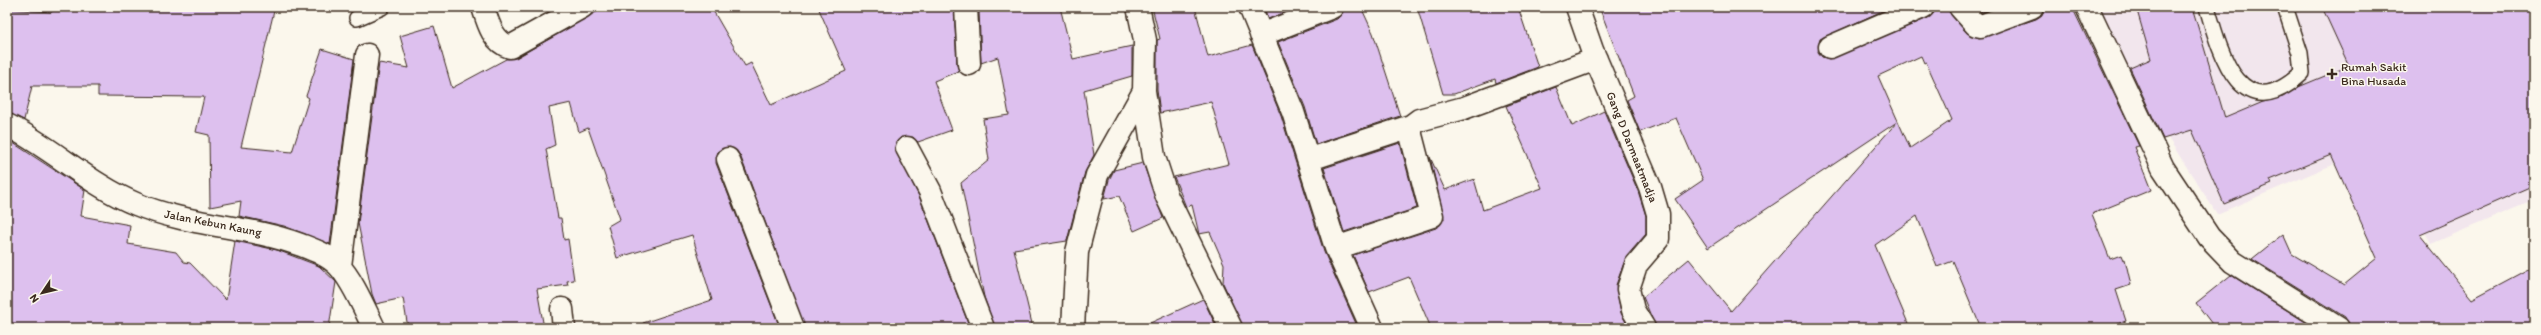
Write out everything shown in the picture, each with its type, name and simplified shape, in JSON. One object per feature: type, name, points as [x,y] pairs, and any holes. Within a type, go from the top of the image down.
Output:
[{"type":"street","points":[[483,7],[495,37],[502,45],[510,47],[582,7]]},
{"type":"street","points":[[966,7],[969,64]]},
{"type":"street","points":[[1138,7],[1145,40],[1144,91],[1154,157],[1167,197],[1231,328]]},
{"type":"street","points":[[1250,7],[1310,159],[1336,248],[1372,328]]},
{"type":"street","points":[[1261,35],[1332,7]]},
{"type":"street","name":"Gang D Darmaatmadja","points":[[1577,7],[1596,59],[1650,187],[1658,214],[1658,239],[1636,265],[1628,289],[1633,310],[1644,328]]},
{"type":"street","points":[[1830,47],[1923,7]]},
{"type":"street","points":[[1960,7],[1976,25],[1981,26],[2032,7]]},
{"type":"street","points":[[2087,7],[2163,168],[2209,237],[2233,262],[2338,328]]},
{"type":"street","points":[[340,266],[367,55]]},
{"type":"street","points":[[1310,159],[1411,126],[1419,120],[1464,108],[1596,59]]},
{"type":"street","points":[[1073,328],[1078,252],[1097,175],[1144,91]]},
{"type":"street","name":"Jalan Kebun Kaung","points":[[7,125],[28,135],[134,204],[164,214],[254,230],[282,238],[330,258],[340,266],[374,328]]},
{"type":"street","points":[[1336,248],[1432,216],[1411,136],[1411,126]]},
{"type":"street","points":[[907,148],[930,191],[983,328]]},
{"type":"street","points":[[728,160],[793,328]]},
{"type":"lane","points":[[357,18],[382,7]]},
{"type":"lane","points":[[2207,7],[2229,71],[2245,88],[2260,94],[2274,91],[2290,83],[2302,73],[2300,52],[2285,7]]},
{"type":"shaded area","name":"Rumah Sakit Bina Husada","points":[[2096,7],[2534,7],[2534,200],[2431,244],[2381,144],[2217,214],[2168,138],[2092,9]]},
{"type":"building","points":[[52,7],[275,7],[241,147],[292,152],[309,98],[306,96],[322,49],[354,59],[330,244],[284,226],[239,216],[241,201],[210,207],[209,135],[196,132],[204,97],[98,96],[98,86],[32,86],[24,120],[7,113],[7,9],[52,12]]},
{"type":"building","points":[[605,7],[711,7],[745,66],[751,63],[771,105],[846,71],[818,7],[954,7],[957,65],[959,71],[934,81],[952,130],[918,142],[913,137],[901,137],[896,142],[895,148],[919,196],[970,328],[805,328],[740,155],[730,147],[718,151],[716,163],[780,328],[644,328],[643,323],[712,300],[692,235],[617,258],[608,226],[620,219],[588,128],[579,132],[571,103],[549,108],[555,145],[546,149],[558,218],[561,218],[564,240],[568,239],[574,280],[567,281],[568,285],[537,289],[544,328],[408,328],[403,298],[376,304],[372,294],[358,223],[379,63],[409,68],[400,36],[434,26],[452,88],[506,59],[516,58]]},
{"type":"building","points":[[990,7],[1060,7],[1073,59],[1132,46],[1132,76],[1084,90],[1094,155],[1085,172],[1067,241],[1014,249],[1033,328],[995,328],[984,297],[961,183],[989,160],[983,119],[1009,115],[998,57],[981,63],[979,10]]},
{"type":"building","points":[[1152,7],[1195,7],[1208,57],[1252,45],[1281,116],[1324,252],[1358,328],[1243,328],[1223,283],[1224,264],[1210,232],[1199,234],[1192,205],[1186,207],[1174,177],[1229,164],[1211,102],[1160,113],[1157,90],[1157,40],[1160,39]]},
{"type":"building","points":[[1264,7],[1298,7],[1268,19]]},
{"type":"building","points":[[1344,7],[1361,7],[1373,33],[1400,116],[1316,144],[1305,107],[1278,42],[1337,19],[1342,14]]},
{"type":"building","points":[[1417,7],[1518,7],[1538,67],[1496,83],[1495,79],[1454,94],[1443,94]]},
{"type":"building","points":[[1599,7],[1891,7],[1820,39],[1818,52],[1822,57],[1829,59],[1928,18],[1940,7],[1948,7],[1951,15],[1967,33],[1979,38],[2036,19],[2042,15],[2044,7],[2072,7],[2139,146],[2134,147],[2151,190],[2092,214],[2110,259],[2121,255],[2123,260],[2125,259],[2131,285],[2116,290],[2126,321],[2105,328],[1981,328],[1953,261],[1937,267],[1917,216],[1875,245],[1910,328],[1656,328],[1643,297],[1689,259],[1731,311],[1897,122],[1708,248],[1675,199],[1703,180],[1676,118],[1640,132],[1627,100],[1634,96]],"holes":[[[1921,56],[1924,63],[1926,62],[1952,120],[1910,148],[1878,76]]]},
{"type":"building","points":[[1977,7],[1996,7],[1982,12]]},
{"type":"building","name":"Rumah Sakit Bina Husada","points":[[2136,7],[2192,7],[2225,118],[2263,102],[2283,97],[2296,88],[2349,66],[2322,7],[2534,7],[2534,185],[2420,235],[2472,299],[2534,266],[2534,328],[2350,328],[2345,317],[2252,259],[2283,234],[2292,254],[2344,285],[2377,258],[2331,155],[2270,180],[2272,184],[2224,204],[2192,130],[2163,139],[2130,68],[2151,59]]},
{"type":"building","points":[[1556,87],[1572,126],[1604,111],[1638,191],[1646,216],[1646,234],[1626,257],[1616,285],[1621,313],[1629,328],[1431,328],[1409,277],[1369,292],[1353,255],[1436,228],[1444,219],[1430,157],[1445,190],[1474,179],[1483,210],[1542,188],[1506,106]]},
{"type":"building","points":[[7,139],[85,190],[81,216],[130,225],[128,244],[176,252],[184,262],[190,263],[226,300],[235,241],[277,250],[319,266],[336,282],[329,328],[7,328]]},
{"type":"building","points":[[1400,143],[1417,208],[1344,232],[1324,168]]},
{"type":"building","points":[[1143,163],[1163,218],[1134,231],[1119,196],[1104,199],[1109,180],[1114,170]]},
{"type":"building","points":[[2231,275],[2315,328],[2215,328],[2196,303]]},
{"type":"building","points":[[1203,299],[1217,328],[1139,328]]},
{"type":"place","name":"Rumah Sakit Bina Husada","points":[[2332,74]]}]
